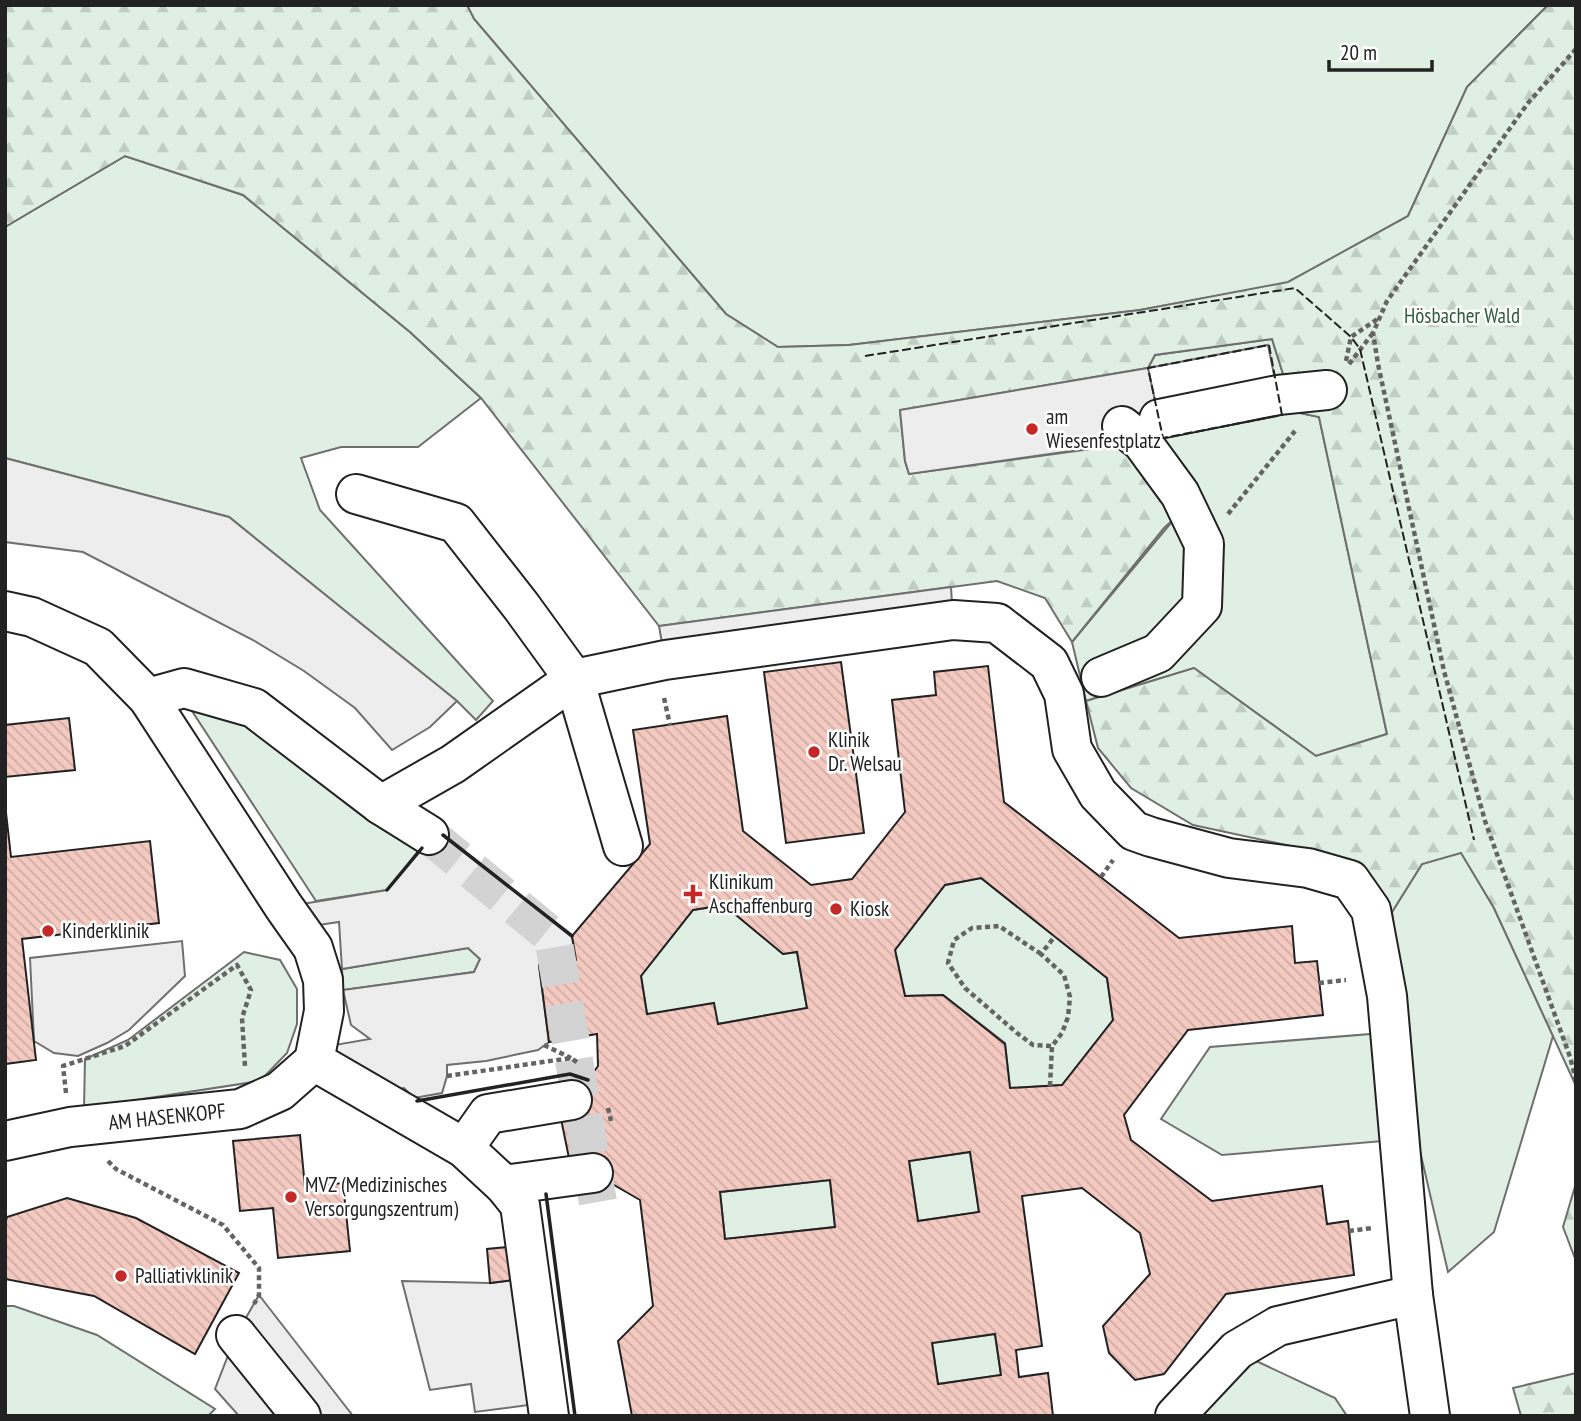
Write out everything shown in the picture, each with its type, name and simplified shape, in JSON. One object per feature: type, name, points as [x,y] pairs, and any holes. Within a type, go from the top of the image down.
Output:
[{"type":"street","points":[[1159,419],[1278,395],[1336,379]]},
{"type":"street","points":[[1056,679],[1101,677],[1158,653],[1202,606],[1204,544],[1180,494],[1142,442],[1122,426]]},
{"type":"street","points":[[356,494],[456,523],[574,679],[623,846]]},
{"type":"street","points":[[5,611],[32,617],[98,646],[148,698],[313,948],[323,980],[324,1011],[314,1061],[464,1148],[504,1185],[520,1205],[549,1416]]},
{"type":"street","points":[[381,805],[453,764],[574,679],[665,660],[953,620],[997,623],[1056,679],[1072,749],[1098,793],[1134,831],[1229,858],[1308,868],[1350,880],[1371,910],[1387,996],[1413,1296],[1430,1416]]},
{"type":"street","points":[[148,698],[184,688],[254,708],[381,805],[429,835]]},
{"type":"street","name":"AM HASENKOPF","points":[[5,1141],[64,1128],[240,1109],[280,1091],[314,1061]]},
{"type":"street","points":[[464,1148],[488,1114],[577,1083]]},
{"type":"street","points":[[504,1185],[593,1173]]},
{"type":"street","points":[[1175,1416],[1237,1350],[1278,1326],[1413,1296]]},
{"type":"street","points":[[236,1335],[301,1416]]},
{"type":"path","points":[[1204,544],[1373,333],[1387,301],[1528,103],[1576,49]]},
{"type":"path","points":[[1336,379],[1351,337],[1380,318]]},
{"type":"path","points":[[1373,333],[1447,683],[1485,821],[1576,1080]]},
{"type":"path","points":[[1050,1086],[1052,1046],[1062,1033],[1068,1017],[1070,997],[1064,975],[1041,954],[999,926],[972,928],[954,940],[948,963],[965,988],[1033,1045],[1052,1046]]},
{"type":"path","points":[[1041,954],[1055,936]]},
{"type":"path","points":[[63,1066],[125,1046],[237,965],[251,989],[242,1018],[246,1062],[240,1109]]},
{"type":"path","points":[[544,1045],[572,1058]]},
{"type":"path","points":[[447,1076],[572,1058]]},
{"type":"path","points":[[572,1058],[577,1083]]},
{"type":"path","points":[[64,1128],[116,1169],[223,1224],[259,1268]]},
{"type":"green space","name":"Hösbacher Wald","points":[[5,5],[467,5],[474,19],[726,314],[778,347],[849,345],[1140,310],[1288,282],[1408,216],[1467,87],[1548,5],[1576,5],[1576,1086],[1494,908],[1461,853],[1422,864],[1392,912],[1370,876],[1328,854],[1193,825],[1131,788],[1098,748],[1086,701],[1194,668],[1316,756],[1387,734],[1319,417],[1295,412],[1272,339],[1155,355],[1148,368],[900,410],[905,461],[909,474],[1142,442],[1175,518],[1072,642],[1045,598],[997,581],[659,626],[481,398],[410,332],[243,195],[125,156],[5,227]]},
{"type":"green space","points":[[467,5],[1548,5],[1467,87],[1408,216],[1288,283],[1140,310],[849,345],[778,347],[726,314],[474,19]]},
{"type":"green space","points":[[125,156],[243,195],[410,332],[481,398],[418,447],[341,447],[301,458],[320,510],[493,701],[476,720],[457,701],[229,517],[5,458],[5,227]]},
{"type":"green space","points":[[1272,339],[1295,412],[1319,417],[1387,734],[1316,756],[1194,668],[1086,701],[1072,642],[1175,518],[1142,442],[1282,415],[1268,345],[1148,368],[1155,355]]},
{"type":"green space","points":[[192,711],[249,720],[423,845],[387,890],[316,901]]},
{"type":"green space","points":[[1461,852],[1494,908],[1553,1036],[1494,1232],[1448,1272],[1417,1138],[1222,1155],[1161,1119],[1210,1047],[1407,1031],[1392,912],[1422,864]]},
{"type":"green space","points":[[981,878],[1107,978],[1113,1020],[1062,1085],[1010,1088],[1005,1043],[943,995],[905,996],[895,950],[945,885]]},
{"type":"green space","points":[[724,905],[783,954],[797,952],[807,1008],[718,1024],[647,1014],[641,976],[693,910]]},
{"type":"green space","points":[[468,948],[480,959],[474,972],[343,990],[342,969]]},
{"type":"green space","points":[[244,952],[280,960],[297,989],[297,1024],[287,1053],[260,1081],[84,1108],[85,1059],[128,1040]]},
{"type":"green space","points":[[970,1152],[979,1212],[918,1221],[909,1161]]},
{"type":"green space","points":[[830,1180],[835,1227],[725,1239],[720,1192]]},
{"type":"green space","points":[[1576,1183],[1576,1261],[1563,1227]]},
{"type":"green space","points":[[5,1306],[14,1306],[97,1335],[215,1409],[208,1416],[5,1416]]},
{"type":"green space","points":[[995,1334],[1001,1375],[938,1384],[932,1343]]},
{"type":"green space","points":[[1254,1360],[1335,1398],[1347,1416],[1200,1416]]},
{"type":"green space","points":[[1576,1373],[1576,1416],[1521,1416],[1513,1388]]},
{"type":"shaded area","name":"am Wiesenfestplatz","points":[[1148,368],[1163,438],[909,474],[905,461],[900,410]]},
{"type":"shaded area","points":[[5,458],[229,517],[457,701],[430,727],[392,750],[355,708],[304,671],[253,640],[83,552],[5,542]]},
{"type":"shaded area","points":[[951,587],[953,620],[665,660],[659,626]]},
{"type":"shaded area","points":[[436,830],[572,936],[576,960],[539,965],[549,1042],[538,1050],[486,1061],[447,1065],[442,1093],[414,1098],[404,1088],[372,1094],[317,1048],[370,1039],[351,1025],[343,990],[474,972],[480,959],[468,948],[342,969],[339,922],[299,928],[284,907],[387,890]]},
{"type":"shaded area","points":[[182,941],[185,976],[129,1030],[78,1056],[54,1053],[34,1041],[30,958]]},
{"type":"shaded area","points":[[521,1279],[536,1404],[475,1412],[471,1384],[430,1390],[402,1281],[490,1283]]},
{"type":"shaded area","points":[[259,1295],[353,1416],[239,1416],[215,1389],[236,1335]]},
{"type":"building","name":"Klinik Dr. Welsau","points":[[841,662],[864,833],[786,843],[764,672]]},
{"type":"building","points":[[988,666],[1004,802],[1179,938],[1292,926],[1295,963],[1317,961],[1323,1015],[1188,1030],[1124,1115],[1131,1140],[1212,1201],[1322,1186],[1327,1224],[1348,1221],[1354,1275],[1226,1294],[1164,1374],[1135,1380],[1109,1353],[1103,1326],[1150,1274],[1140,1233],[1082,1188],[1022,1196],[1042,1346],[1016,1350],[1019,1377],[1048,1373],[1053,1416],[632,1416],[618,1341],[653,1306],[640,1200],[570,1163],[561,1119],[598,1066],[597,1034],[549,1042],[539,965],[576,960],[572,936],[650,844],[633,730],[727,716],[743,831],[811,885],[852,879],[905,812],[892,700],[936,695],[934,672]],"holes":[[[981,878],[1107,978],[1113,1020],[1062,1085],[1010,1088],[1005,1044],[943,995],[905,996],[895,950],[945,885]],[[724,905],[783,954],[797,952],[807,1008],[718,1024],[714,1003],[647,1014],[641,976],[693,910]],[[970,1152],[979,1212],[918,1221],[909,1161]],[[830,1180],[835,1227],[725,1239],[720,1192]],[[995,1334],[1001,1375],[938,1384],[932,1343]]]},
{"type":"building","points":[[69,718],[75,770],[5,777],[5,725]]},
{"type":"building","name":"Kinderklinik","points":[[5,804],[11,857],[150,841],[159,923],[22,939],[36,1060],[5,1064]]},
{"type":"building","name":"MVZ (Medizinisches Versorgungszentrum)","points":[[300,1135],[305,1187],[343,1183],[350,1251],[278,1258],[273,1208],[240,1211],[233,1141]]},
{"type":"building","name":"Palliativklinik","points":[[67,1198],[136,1218],[239,1273],[195,1354],[94,1296],[5,1279],[7,1217]]},
{"type":"building","points":[[518,1246],[521,1279],[490,1283],[487,1249]]},
{"type":"tunnel","points":[[429,835],[553,937],[598,1202]]},
{"type":"fence","points":[[865,356],[1295,288],[1351,337],[1360,349],[1474,840]]},
{"type":"fence","points":[[1269,345],[1282,415],[1163,438],[1148,368],[1269,345]]},
{"type":"wall","points":[[443,835],[572,936]]},
{"type":"wall","points":[[387,890],[422,848]]},
{"type":"wall","points":[[417,1101],[570,1074],[588,1080]]},
{"type":"wall","points":[[546,1194],[575,1416]]},
{"type":"place","name":"am Wiesenfestplatz","points":[[1032,429]]},
{"type":"place","name":"Klinik Dr. Welsau","points":[[814,752]]},
{"type":"place","name":"Klinikum Aschaffenburg","points":[[693,894]]},
{"type":"place","name":"Kiosk","points":[[836,909]]},
{"type":"place","name":"Kinderklinik","points":[[48,931]]},
{"type":"place","name":"MVZ (Medizinisches Versorgungszentrum)","points":[[291,1197]]},
{"type":"place","name":"Palliativklinik","points":[[121,1276]]}]
